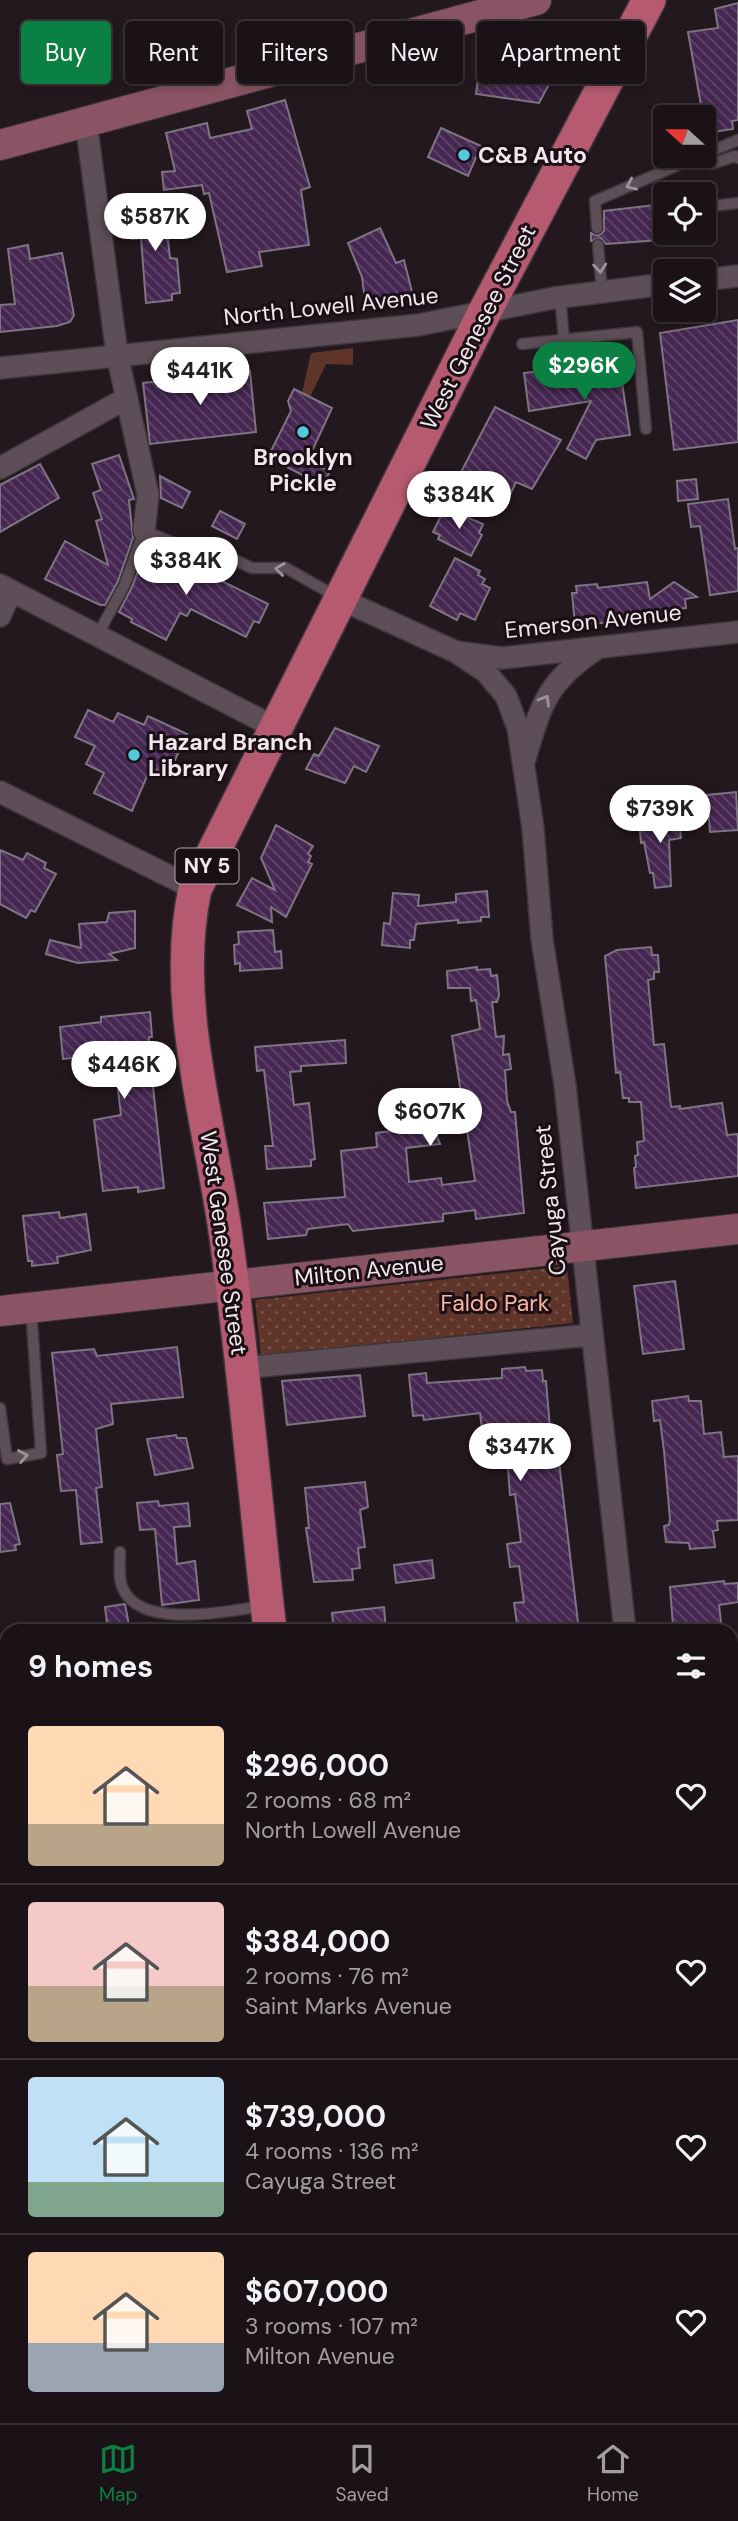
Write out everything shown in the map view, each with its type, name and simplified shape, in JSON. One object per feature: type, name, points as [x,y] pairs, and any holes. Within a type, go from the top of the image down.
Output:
[{"type":"main road","name":"West Genesee Street","points":[[268,1618],[231,1286],[188,1002],[185,956],[187,924],[195,889],[484,313],[649,0]]},
{"type":"street","points":[[0,145],[536,0]]},
{"type":"street","points":[[86,122],[117,354],[148,495],[144,531]]},
{"type":"street","points":[[716,279],[738,276]]},
{"type":"street","name":"North Lowell Avenue","points":[[0,368],[418,325],[560,297],[653,286]]},
{"type":"street","points":[[0,468],[127,398]]},
{"type":"street","points":[[0,616],[6,588],[274,727]]},
{"type":"street","name":"Emerson Avenue","points":[[340,598],[456,653],[502,658],[738,632]]},
{"type":"street","name":"Cayuga Street","points":[[523,764],[539,711],[557,680],[598,648]]},
{"type":"street","name":"Cayuga Street","points":[[456,653],[486,672],[506,696],[518,728],[533,828],[542,939],[565,1085],[624,1624]]},
{"type":"street","points":[[0,792],[195,889]]},
{"type":"street","name":"Milton Avenue","points":[[0,1311],[738,1229]]},
{"type":"street","points":[[241,1368],[591,1335]]},
{"type":"lane","points":[[716,149],[738,140]]},
{"type":"lane","points":[[716,162],[734,156],[738,158]]},
{"type":"lane","points":[[597,228],[596,201],[671,168]]},
{"type":"lane","points":[[716,206],[738,203]]},
{"type":"lane","points":[[598,245],[602,292]]},
{"type":"lane","points":[[560,297],[564,339]]},
{"type":"lane","points":[[522,344],[636,332],[646,429]]},
{"type":"lane","points":[[97,636],[125,584],[144,531],[194,551],[209,548],[252,568],[286,568],[340,598]]},
{"type":"lane","points":[[0,1408],[7,1459],[41,1453],[30,1307]]},
{"type":"lane","points":[[120,1552],[121,1587],[137,1605],[159,1615],[214,1613],[268,1618]]},
{"type":"green space","points":[[353,348],[353,365],[326,364],[310,397],[302,393],[311,353]]},
{"type":"green space","name":"Faldo Park","points":[[567,1266],[573,1323],[261,1357],[255,1300]]},
{"type":"building","points":[[738,3],[738,120],[732,121],[733,129],[716,132],[716,105],[701,105],[688,32],[718,28],[715,9]]},
{"type":"building","points":[[477,84],[549,84],[539,103],[476,94]]},
{"type":"building","points":[[285,100],[310,187],[301,190],[309,245],[259,252],[262,266],[227,272],[209,193],[204,194],[202,185],[164,190],[162,172],[175,171],[166,133],[207,123],[210,138],[252,129],[247,111]]},
{"type":"building","points":[[441,128],[481,146],[468,176],[428,157]]},
{"type":"building","points":[[164,205],[170,258],[177,259],[180,293],[172,294],[172,300],[146,303],[141,238],[132,239],[129,209]]},
{"type":"building","points":[[653,205],[653,241],[606,244],[601,238],[591,241],[591,233],[598,236],[604,231],[604,211]]},
{"type":"building","points":[[380,228],[396,263],[404,260],[413,296],[365,301],[362,277],[348,243]]},
{"type":"building","points":[[28,245],[30,259],[62,253],[74,315],[70,322],[57,326],[0,332],[0,305],[15,304],[8,249]]},
{"type":"building","points":[[738,320],[738,442],[674,450],[660,333]]},
{"type":"building","points":[[619,363],[630,435],[596,440],[586,459],[567,449],[591,401],[529,411],[524,373],[547,370],[547,374]]},
{"type":"building","points":[[250,371],[256,432],[150,444],[143,383]]},
{"type":"building","points":[[294,389],[332,408],[312,451],[316,453],[312,462],[330,471],[323,486],[268,457],[291,411],[288,401]]},
{"type":"building","points":[[495,407],[561,440],[532,489],[516,482],[508,499],[461,472]]},
{"type":"building","points":[[119,455],[134,499],[129,500],[133,538],[118,581],[105,605],[100,605],[45,579],[65,541],[108,565],[96,521],[102,519],[93,493],[101,490],[92,464]]},
{"type":"building","points":[[40,464],[59,498],[0,532],[0,485]]},
{"type":"building","points":[[160,476],[190,492],[182,508],[161,498]]},
{"type":"building","points":[[696,479],[698,499],[678,501],[677,481]]},
{"type":"building","points":[[728,499],[735,549],[738,548],[738,591],[710,595],[700,526],[691,527],[688,504]]},
{"type":"building","points":[[445,508],[483,524],[479,533],[482,535],[471,556],[438,539],[440,535],[433,532]]},
{"type":"building","points":[[220,511],[245,524],[237,539],[212,526]]},
{"type":"building","points":[[148,544],[154,559],[161,558],[160,550],[268,604],[259,623],[254,621],[246,637],[191,609],[187,616],[180,613],[166,640],[131,622],[132,619],[119,612],[132,587]]},
{"type":"building","points":[[455,558],[480,571],[478,575],[485,579],[482,584],[490,588],[475,620],[460,613],[457,620],[430,606]]},
{"type":"building","points":[[647,582],[650,599],[674,582],[697,597],[685,599],[686,608],[675,609],[675,614],[652,616],[652,619],[575,625],[572,593],[577,593],[576,586],[597,584],[598,588]]},
{"type":"building","name":"Hazard Branch Library","points":[[88,710],[113,722],[118,713],[144,725],[148,716],[187,734],[168,775],[151,767],[132,811],[94,793],[104,773],[86,764],[95,746],[75,737]]},
{"type":"building","points":[[335,728],[379,746],[366,772],[354,766],[345,783],[306,769],[314,754],[319,756]]},
{"type":"building","points":[[736,792],[738,830],[710,832],[707,795]]},
{"type":"building","points":[[678,814],[681,838],[669,840],[671,886],[655,888],[644,842],[641,843],[639,819]]},
{"type":"building","points":[[276,825],[313,846],[308,854],[311,856],[308,862],[312,864],[286,917],[271,907],[272,922],[237,905],[252,878],[275,890],[261,858]]},
{"type":"building","points":[[0,850],[23,860],[27,853],[46,863],[44,868],[56,874],[35,912],[31,910],[26,918],[0,904]]},
{"type":"building","points":[[487,891],[489,917],[481,917],[481,921],[416,924],[410,948],[382,945],[384,923],[390,924],[393,893],[419,895],[418,906],[456,902],[456,894]]},
{"type":"building","points":[[135,911],[135,948],[109,954],[117,960],[78,963],[46,954],[50,940],[81,948],[79,924],[107,922],[109,913]]},
{"type":"building","points":[[273,930],[275,952],[281,951],[282,968],[240,971],[240,963],[235,964],[234,945],[239,944],[238,932]]},
{"type":"building","points":[[651,947],[652,955],[658,955],[659,972],[654,972],[654,979],[648,980],[654,1045],[664,1044],[671,1107],[680,1106],[680,1109],[722,1103],[727,1135],[738,1134],[738,1176],[636,1188],[634,1168],[635,1156],[638,1155],[637,1142],[644,1141],[641,1102],[629,1102],[629,1098],[623,1098],[620,1072],[616,1073],[605,956],[617,950]]},
{"type":"building","points":[[477,967],[477,970],[490,969],[491,976],[497,975],[499,995],[497,1002],[492,1002],[496,1037],[504,1036],[503,1055],[509,1054],[511,1069],[505,1070],[507,1101],[511,1112],[515,1112],[524,1213],[476,1219],[475,1210],[443,1214],[443,1221],[353,1231],[348,1224],[308,1229],[306,1235],[268,1239],[264,1203],[345,1197],[341,1151],[377,1147],[376,1133],[433,1126],[440,1144],[406,1148],[409,1182],[441,1178],[442,1185],[475,1181],[452,1036],[480,1029],[476,1000],[471,1001],[470,988],[448,988],[447,971]]},
{"type":"building","points":[[150,1012],[152,1037],[149,1037],[149,1050],[164,1188],[138,1192],[138,1187],[103,1191],[94,1120],[121,1115],[118,1090],[124,1088],[119,1053],[63,1059],[60,1027],[101,1022],[101,1017]]},
{"type":"building","points":[[345,1040],[346,1063],[301,1066],[301,1071],[290,1072],[294,1105],[309,1103],[315,1159],[311,1160],[311,1166],[267,1169],[265,1146],[273,1146],[264,1070],[257,1071],[255,1047]]},
{"type":"building","points":[[59,1212],[60,1218],[86,1214],[91,1250],[57,1257],[58,1263],[32,1266],[32,1261],[28,1261],[23,1216]]},
{"type":"building","points":[[675,1281],[684,1349],[643,1354],[634,1286]]},
{"type":"building","points":[[177,1347],[183,1397],[111,1404],[113,1424],[96,1429],[102,1487],[96,1488],[102,1542],[81,1544],[76,1490],[61,1491],[57,1455],[63,1454],[52,1353],[94,1349],[97,1356]]},
{"type":"building","points":[[525,1367],[526,1371],[542,1370],[543,1381],[546,1381],[553,1463],[559,1462],[578,1624],[517,1624],[514,1603],[524,1602],[519,1566],[510,1567],[507,1544],[521,1542],[515,1494],[510,1495],[507,1456],[502,1457],[500,1435],[483,1437],[480,1413],[424,1420],[423,1415],[413,1416],[409,1375],[426,1373],[427,1383],[502,1378],[502,1369]]},
{"type":"building","points":[[360,1375],[365,1416],[287,1425],[282,1381]]},
{"type":"building","points":[[688,1396],[689,1401],[701,1401],[704,1434],[721,1432],[724,1457],[738,1456],[738,1520],[717,1521],[718,1530],[713,1531],[715,1547],[690,1549],[689,1543],[666,1542],[664,1526],[669,1525],[670,1519],[664,1451],[660,1420],[654,1421],[652,1401]]},
{"type":"building","points":[[176,1435],[177,1438],[186,1438],[193,1468],[155,1475],[147,1439]]},
{"type":"building","points":[[365,1482],[368,1507],[360,1510],[365,1547],[358,1548],[360,1568],[352,1569],[353,1580],[314,1582],[306,1528],[309,1528],[305,1488]]},
{"type":"building","points":[[158,1501],[159,1506],[188,1503],[190,1526],[174,1527],[177,1564],[195,1561],[199,1600],[162,1605],[155,1529],[140,1530],[137,1503]]},
{"type":"building","points":[[10,1503],[20,1544],[15,1545],[16,1550],[0,1552],[0,1504]]},
{"type":"building","points":[[432,1560],[434,1578],[396,1583],[394,1565]]},
{"type":"building","points":[[724,1581],[725,1584],[738,1583],[738,1602],[719,1605],[721,1624],[673,1624],[670,1587]]},
{"type":"building","points":[[125,1604],[129,1624],[107,1624],[105,1607]]},
{"type":"building","points":[[384,1607],[385,1624],[333,1624],[332,1613]]},
{"type":"place","name":"C&B Auto","points":[[464,155]]},
{"type":"place","name":"Brooklyn Pickle","points":[[303,432]]},
{"type":"place","name":"Hazard Branch Library","points":[[134,755]]}]
